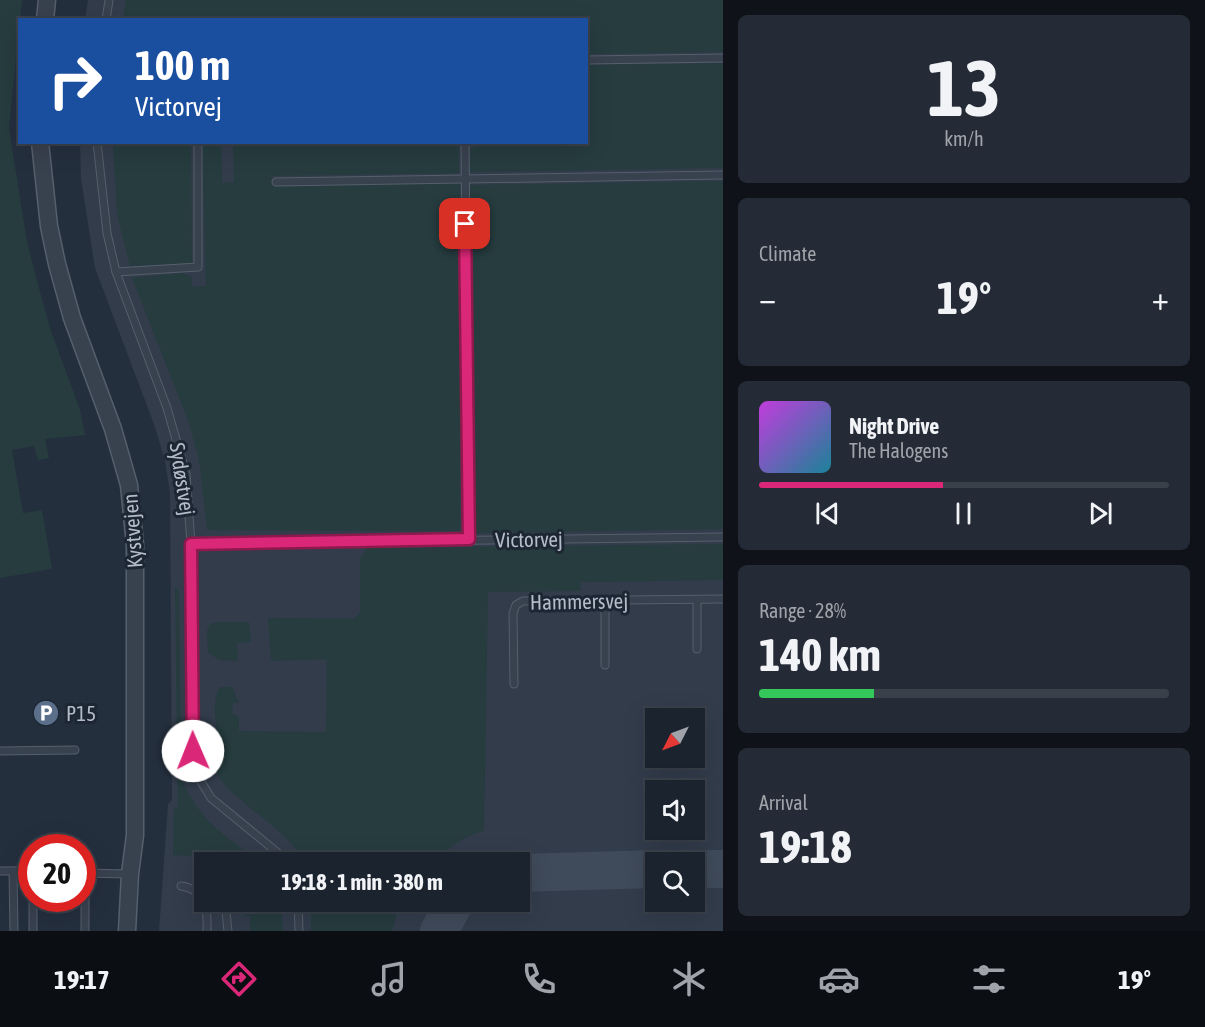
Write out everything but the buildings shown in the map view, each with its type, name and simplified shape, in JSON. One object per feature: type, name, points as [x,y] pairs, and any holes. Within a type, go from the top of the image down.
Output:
[{"type":"street","points":[[45,18],[47,0]]},
{"type":"street","name":"Kystvejen","points":[[40,144],[49,226],[57,264],[72,318],[113,429],[129,485],[135,545],[135,835],[127,931]]},
{"type":"lane","points":[[106,18],[109,0]]},
{"type":"lane","points":[[588,60],[723,58]]},
{"type":"lane","name":"Sydøstvej","points":[[97,144],[107,233],[116,272],[179,443],[186,474],[191,544],[193,751],[200,780],[211,798],[277,852]]},
{"type":"lane","points":[[116,272],[198,267],[198,144]]},
{"type":"lane","points":[[465,144],[469,539]]},
{"type":"lane","points":[[276,182],[723,175]]},
{"type":"lane","name":"Victorvej","points":[[191,544],[723,537]]},
{"type":"lane","name":"Hammersvej","points":[[514,684],[513,614],[516,605],[523,601],[723,599]]},
{"type":"lane","points":[[605,600],[605,665]]},
{"type":"lane","points":[[697,600],[697,649]]},
{"type":"lane","points":[[0,751],[75,750]]},
{"type":"lane","points":[[0,871],[18,871]]},
{"type":"lane","points":[[13,871],[14,931]]},
{"type":"lane","points":[[96,873],[130,874]]},
{"type":"lane","points":[[181,886],[194,890]]},
{"type":"lane","points":[[33,912],[33,931]]},
{"type":"lane","points":[[85,912],[85,931]]},
{"type":"lane","points":[[206,912],[207,931]]},
{"type":"lane","points":[[226,912],[228,931]]},
{"type":"lane","points":[[298,912],[298,931]]},
{"type":"shaded area","points":[[88,0],[723,0],[723,931],[159,931],[168,804],[172,800],[170,493],[165,461],[155,427],[95,268],[81,179],[80,144],[588,144],[588,18],[85,18]]},
{"type":"green space","points":[[0,0],[22,0],[20,18],[18,18],[9,128],[27,242],[50,328],[80,410],[85,435],[45,439],[49,458],[38,460],[34,446],[12,450],[23,513],[42,510],[52,569],[0,578]]},
{"type":"green space","points":[[126,0],[723,0],[723,52],[588,54],[588,18],[123,18]]},
{"type":"green space","points":[[723,63],[723,168],[469,172],[471,148],[484,144],[588,144],[588,65]]},
{"type":"green space","points":[[113,144],[191,144],[192,263],[130,266],[117,214]]},
{"type":"green space","points":[[202,144],[221,144],[222,183],[234,182],[233,144],[459,144],[459,173],[273,176],[273,186],[460,183],[460,531],[207,530],[199,459],[189,423],[132,278],[183,273],[192,277],[192,287],[206,286]]},
{"type":"green space","points":[[723,181],[723,529],[474,533],[470,185]]},
{"type":"green space","points":[[723,544],[723,580],[581,582],[580,591],[488,592],[484,830],[461,840],[444,852],[298,852],[282,834],[222,781],[214,768],[211,754],[216,735],[215,703],[220,687],[232,687],[239,703],[233,703],[232,714],[239,717],[239,731],[326,732],[327,659],[271,661],[268,618],[354,619],[360,612],[360,559],[367,548]]},
{"type":"green space","points":[[175,587],[179,591],[181,777],[205,817],[246,852],[194,852],[194,856],[173,855],[174,808],[178,807]]},
{"type":"green space","points":[[249,622],[251,642],[237,643],[238,661],[220,660],[208,653],[207,631],[210,624]]},
{"type":"green space","points":[[244,912],[282,912],[283,931],[250,931],[250,916],[245,915]]},
{"type":"green space","points":[[311,912],[397,912],[392,931],[311,931]]},
{"type":"taxiway","points":[[530,873],[645,869]]},
{"type":"taxiway","points":[[705,869],[723,869]]},
{"type":"taxiway","points":[[439,931],[449,912]]},
{"type":"place","name":"P15","points":[[46,713]]},
{"type":"route","points":[[193,751],[191,544],[469,539],[465,224]]}]
